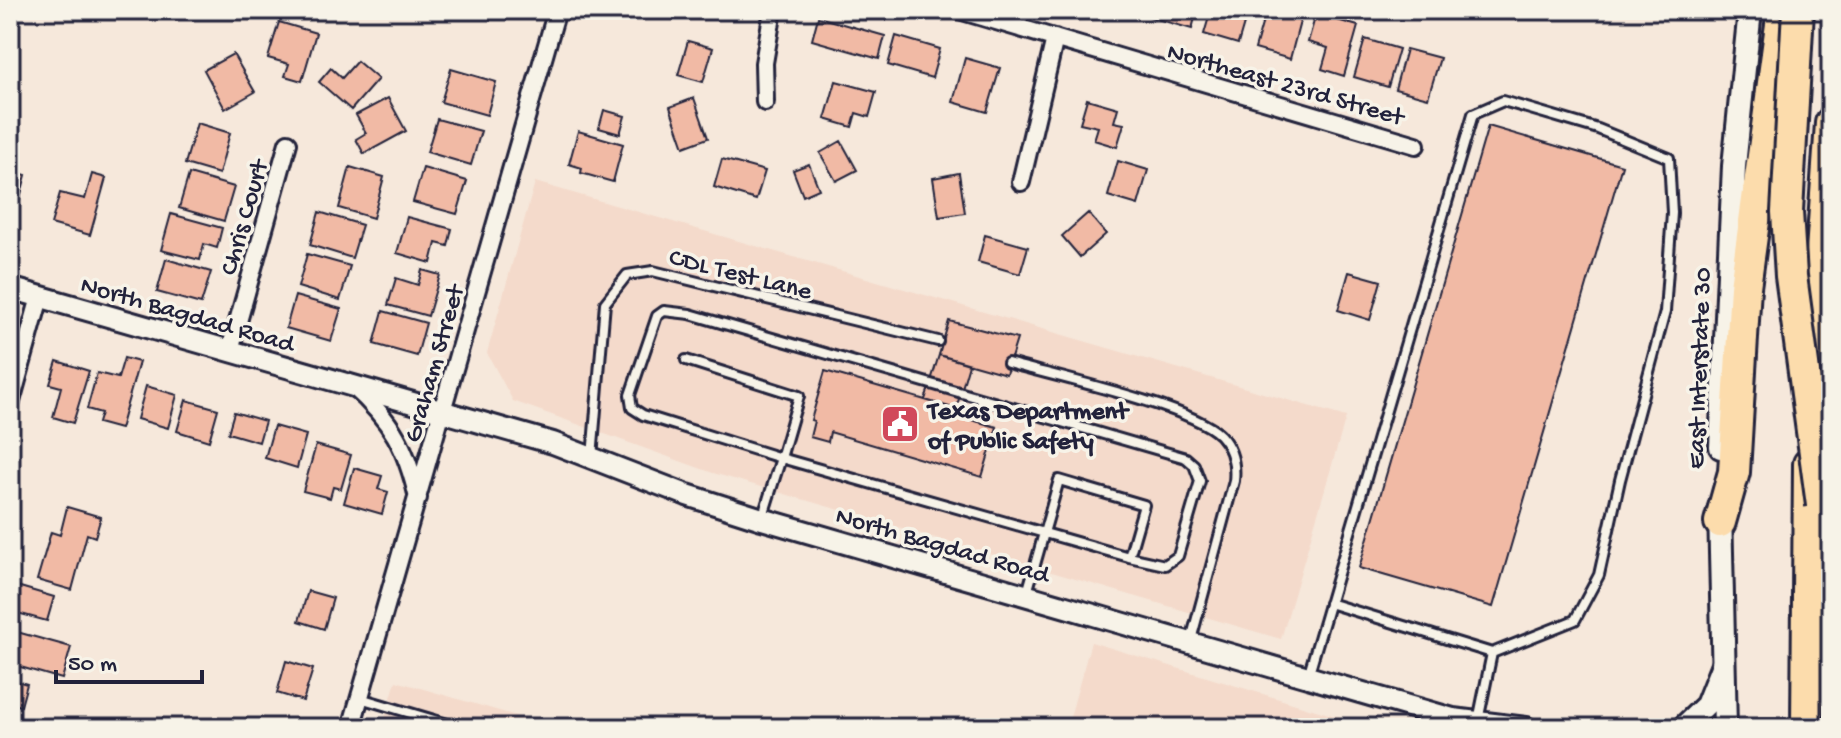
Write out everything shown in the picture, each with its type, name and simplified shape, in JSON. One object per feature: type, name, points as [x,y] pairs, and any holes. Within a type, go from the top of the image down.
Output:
[{"type":"highway","points":[[1720,522],[1734,472],[1745,287],[1783,10]]},
{"type":"highway","points":[[1798,10],[1787,212],[1791,276],[1831,584]]},
{"type":"highway","points":[[1807,728],[1806,517],[1816,305],[1831,123]]},
{"type":"main road","name":"East Interstate 30","points":[[1725,728],[1720,522],[1724,342],[1734,166],[1750,10]]},
{"type":"street","name":"Graham Street","points":[[351,728],[557,10]]},
{"type":"street","points":[[765,102],[764,63],[773,10]]},
{"type":"street","name":"Northeast 23rd Street","points":[[959,10],[1416,145]]},
{"type":"street","points":[[1021,182],[1055,38]]},
{"type":"street","name":"Chris Court","points":[[230,350],[288,143]]},
{"type":"street","name":"North Bagdad Road","points":[[10,288],[443,411],[592,458],[687,495],[762,519],[1191,640],[1452,723],[1478,722],[1526,728]]},
{"type":"street","points":[[10,405],[40,297]]},
{"type":"street","name":"North Bagdad Road","points":[[352,385],[384,413],[402,445],[418,500]]},
{"type":"street","points":[[1682,728],[1706,705],[1723,662]]},
{"type":"lane","points":[[1308,676],[1329,603],[1473,114],[1503,101],[1598,129],[1669,158],[1672,213],[1665,312],[1620,480],[1599,575],[1575,620],[1492,653],[1329,603]]},
{"type":"lane","name":"CDL Test Lane","points":[[592,458],[605,303],[627,275],[653,271],[938,341]]},
{"type":"lane","points":[[664,311],[690,314],[1186,458],[1194,465],[1200,481],[1178,556],[1165,565],[1044,534],[781,458],[636,412],[630,395],[657,316],[664,311]]},
{"type":"lane","points":[[686,360],[799,396],[762,519]]},
{"type":"lane","points":[[1008,363],[1179,413],[1220,435],[1236,465],[1234,481],[1191,640]]},
{"type":"lane","points":[[1027,594],[1059,480],[1144,505],[1129,557]]},
{"type":"lane","points":[[1478,722],[1492,653]]},
{"type":"lane","points":[[360,698],[461,728]]},
{"type":"shaded area","points":[[535,182],[1346,417],[1281,639],[713,473],[513,401],[487,353]]},
{"type":"shaded area","points":[[1091,642],[1375,728],[1067,728]]},
{"type":"shaded area","points":[[396,681],[558,728],[382,728]]},
{"type":"building","points":[[1152,10],[1197,10],[1192,29],[1150,17]]},
{"type":"building","points":[[1211,10],[1248,10],[1238,44],[1204,34]]},
{"type":"building","points":[[1266,10],[1302,14],[1290,59],[1255,49]]},
{"type":"building","points":[[1316,14],[1358,26],[1344,76],[1322,69],[1328,48],[1308,42]]},
{"type":"building","points":[[818,17],[885,36],[879,59],[812,40]]},
{"type":"building","points":[[279,22],[316,33],[302,81],[285,76],[289,64],[268,58]]},
{"type":"building","points":[[896,36],[940,49],[932,78],[888,65]]},
{"type":"building","points":[[1365,39],[1399,49],[1388,87],[1354,77]]},
{"type":"building","points":[[688,41],[713,48],[703,82],[678,75]]},
{"type":"building","points":[[1406,49],[1440,58],[1428,98],[1395,89]]},
{"type":"building","points":[[233,54],[255,92],[225,109],[204,70]]},
{"type":"building","points":[[965,58],[1000,68],[987,112],[953,102]]},
{"type":"building","points":[[357,61],[378,79],[351,110],[319,82],[331,68],[342,78]]},
{"type":"building","points":[[451,69],[496,82],[487,115],[441,102]]},
{"type":"building","points":[[836,81],[876,92],[869,117],[856,113],[852,127],[825,119]]},
{"type":"building","points":[[388,98],[406,131],[364,154],[356,139],[366,133],[356,115]]},
{"type":"building","points":[[694,98],[708,138],[684,147],[670,107]]},
{"type":"building","points":[[1087,99],[1118,108],[1114,122],[1124,124],[1117,147],[1094,140],[1098,127],[1080,123]]},
{"type":"building","points":[[604,110],[625,116],[620,134],[599,128]]},
{"type":"building","points":[[437,119],[481,131],[471,165],[427,152]]},
{"type":"building","points":[[197,123],[230,133],[219,174],[185,164]]},
{"type":"building","points":[[1488,126],[1622,165],[1493,607],[1359,568]]},
{"type":"building","points":[[578,131],[623,144],[613,182],[581,173],[582,168],[569,164]]},
{"type":"building","points":[[841,141],[857,170],[836,181],[820,153]]},
{"type":"building","points":[[722,159],[765,171],[756,200],[714,187]]},
{"type":"building","points":[[1118,161],[1148,170],[1138,205],[1108,196]]},
{"type":"building","points":[[809,164],[819,189],[803,196],[793,170]]},
{"type":"building","points":[[350,167],[384,177],[373,218],[339,208]]},
{"type":"building","points":[[423,168],[467,181],[457,214],[413,202]]},
{"type":"building","points":[[10,171],[26,175],[18,206],[10,203]]},
{"type":"building","points":[[959,173],[965,213],[939,217],[933,178]]},
{"type":"building","points":[[92,174],[106,178],[90,235],[51,224],[60,193],[85,199]]},
{"type":"building","points":[[189,174],[234,187],[224,221],[179,208]]},
{"type":"building","points":[[319,212],[362,225],[352,258],[310,245]]},
{"type":"building","points":[[1088,213],[1106,234],[1080,257],[1062,236]]},
{"type":"building","points":[[171,214],[222,228],[217,248],[204,244],[200,260],[161,250]]},
{"type":"building","points":[[407,217],[452,229],[448,246],[436,243],[431,263],[397,253]]},
{"type":"building","points":[[985,235],[1028,247],[1020,274],[978,262]]},
{"type":"building","points":[[307,254],[350,266],[340,300],[298,287]]},
{"type":"building","points":[[166,259],[211,272],[201,304],[157,292]]},
{"type":"building","points":[[422,270],[440,275],[428,316],[388,305],[396,278],[418,285]]},
{"type":"building","points":[[1349,272],[1381,281],[1370,320],[1338,310]]},
{"type":"building","points":[[295,296],[341,309],[331,341],[286,328]]},
{"type":"building","points":[[383,311],[426,323],[417,356],[374,344]]},
{"type":"building","points":[[949,321],[1017,339],[1006,374],[939,355]]},
{"type":"building","points":[[939,355],[969,364],[956,409],[925,400]]},
{"type":"building","points":[[124,358],[139,362],[120,429],[98,423],[101,413],[87,409],[97,373],[118,378]]},
{"type":"building","points":[[57,361],[89,371],[73,423],[53,417],[61,387],[50,384]]},
{"type":"building","name":"Texas Department of Public Safety","points":[[825,371],[970,413],[968,419],[997,427],[982,477],[830,432],[828,442],[810,437],[814,421],[811,420]]},
{"type":"building","points":[[146,386],[177,395],[168,428],[137,419]]},
{"type":"building","points":[[186,400],[218,409],[209,441],[177,431]]},
{"type":"building","points":[[234,412],[265,421],[259,442],[228,433]]},
{"type":"building","points":[[274,426],[306,435],[297,468],[265,458]]},
{"type":"building","points":[[316,445],[351,455],[341,489],[333,487],[330,498],[303,491]]},
{"type":"building","points":[[354,468],[382,476],[378,489],[388,492],[382,514],[344,503]]},
{"type":"building","points":[[67,507],[101,517],[95,537],[87,534],[72,590],[37,580],[51,532],[60,535]]},
{"type":"building","points":[[10,584],[54,597],[47,621],[10,611]]},
{"type":"building","points":[[308,591],[333,598],[324,629],[299,621]]},
{"type":"building","points":[[17,632],[71,647],[62,679],[10,664]]},
{"type":"building","points":[[286,661],[313,669],[303,701],[277,693]]},
{"type":"building","points":[[10,679],[27,684],[21,706],[10,703]]},
{"type":"place","name":"Texas Department of Public Safety","points":[[900,424]]}]
